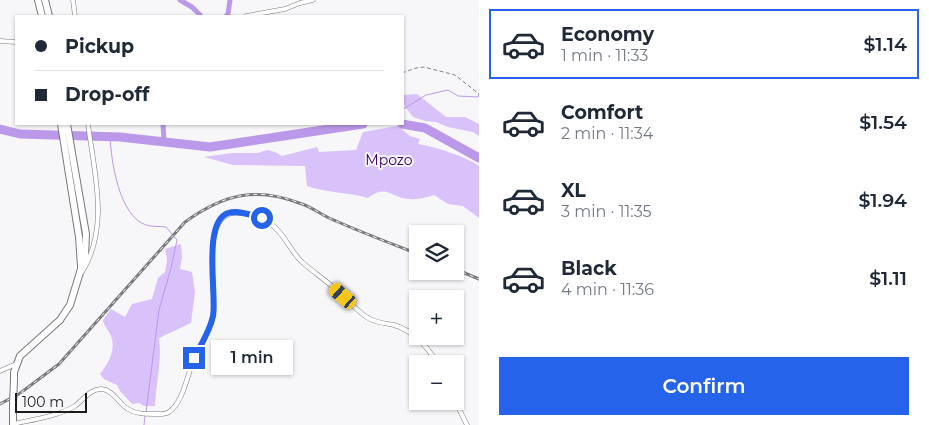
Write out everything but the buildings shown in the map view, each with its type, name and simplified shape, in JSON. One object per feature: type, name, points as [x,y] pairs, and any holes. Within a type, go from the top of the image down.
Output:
[{"type":"highway","points":[[38,0],[42,15]]},
{"type":"highway","points":[[44,0],[49,15]]},
{"type":"highway","points":[[13,424],[14,372],[20,356],[60,320],[70,305],[85,256],[86,241],[61,125]]},
{"type":"highway","points":[[67,125],[77,202]]},
{"type":"street","points":[[73,0],[75,15]]},
{"type":"street","points":[[252,15],[285,10],[300,3],[313,0]]},
{"type":"street","points":[[0,41],[15,42]]},
{"type":"street","points":[[79,278],[92,252],[96,238],[98,201],[88,125]]},
{"type":"street","points":[[13,424],[65,411],[75,406],[92,391],[100,388],[107,390],[127,409],[142,414],[162,414],[168,412],[177,403],[194,358],[210,325],[214,307],[211,270],[216,227],[219,220],[228,213],[237,212],[252,215],[262,218],[273,225],[279,230],[300,260],[354,306],[374,321],[403,328],[412,333],[431,355]]},
{"type":"street","points":[[0,371],[17,364]]},
{"type":"street","points":[[460,410],[467,425]]},
{"type":"path","points":[[404,72],[424,67],[455,75],[479,94]]},
{"type":"green space","name":"Mpozo","points":[[417,94],[446,117],[465,117],[479,124],[479,136],[473,132],[413,117],[404,105],[404,95]]},
{"type":"green space","name":"Mpozo","points":[[398,126],[410,136],[420,139],[418,144],[450,152],[479,166],[479,218],[463,206],[448,204],[434,195],[413,199],[380,192],[368,198],[307,186],[305,166],[233,165],[204,157],[232,153],[258,153],[267,150],[282,156],[317,147],[319,152],[356,150],[363,132]]},
{"type":"green space","points":[[181,244],[182,257],[180,269],[192,272],[195,292],[191,323],[159,338],[159,364],[155,406],[144,406],[139,403],[132,404],[117,385],[104,379],[100,374],[109,360],[113,345],[103,320],[111,309],[125,317],[132,304],[152,299],[158,278],[165,272],[167,260],[165,249]]},
{"type":"waterway","points":[[180,0],[192,7],[200,15]]},
{"type":"waterway","points":[[227,15],[230,0]]},
{"type":"waterway","points":[[404,109],[426,95],[448,90],[458,96],[478,97],[479,94]]},
{"type":"waterway","name":"Mpozo","points":[[404,124],[425,128],[479,158]]},
{"type":"waterway","points":[[163,125],[164,142]]},
{"type":"waterway","name":"Mpozo","points":[[0,129],[20,134],[120,137],[210,147],[356,125]]},
{"type":"waterway","points":[[110,136],[112,159],[118,187],[129,211],[137,220],[146,225],[166,227],[177,240],[159,310],[146,412]]},
{"type":"waterway","points":[[144,425],[145,416]]},
{"type":"railway","points":[[0,404],[19,394],[59,364],[185,222],[199,212],[227,199],[255,194],[285,198],[366,234],[409,251]]},
{"type":"railway","points":[[464,273],[479,279]]},
{"type":"route","points":[[194,358],[213,316],[214,298],[211,270],[216,227],[219,220],[228,213],[237,212],[262,218]]}]
